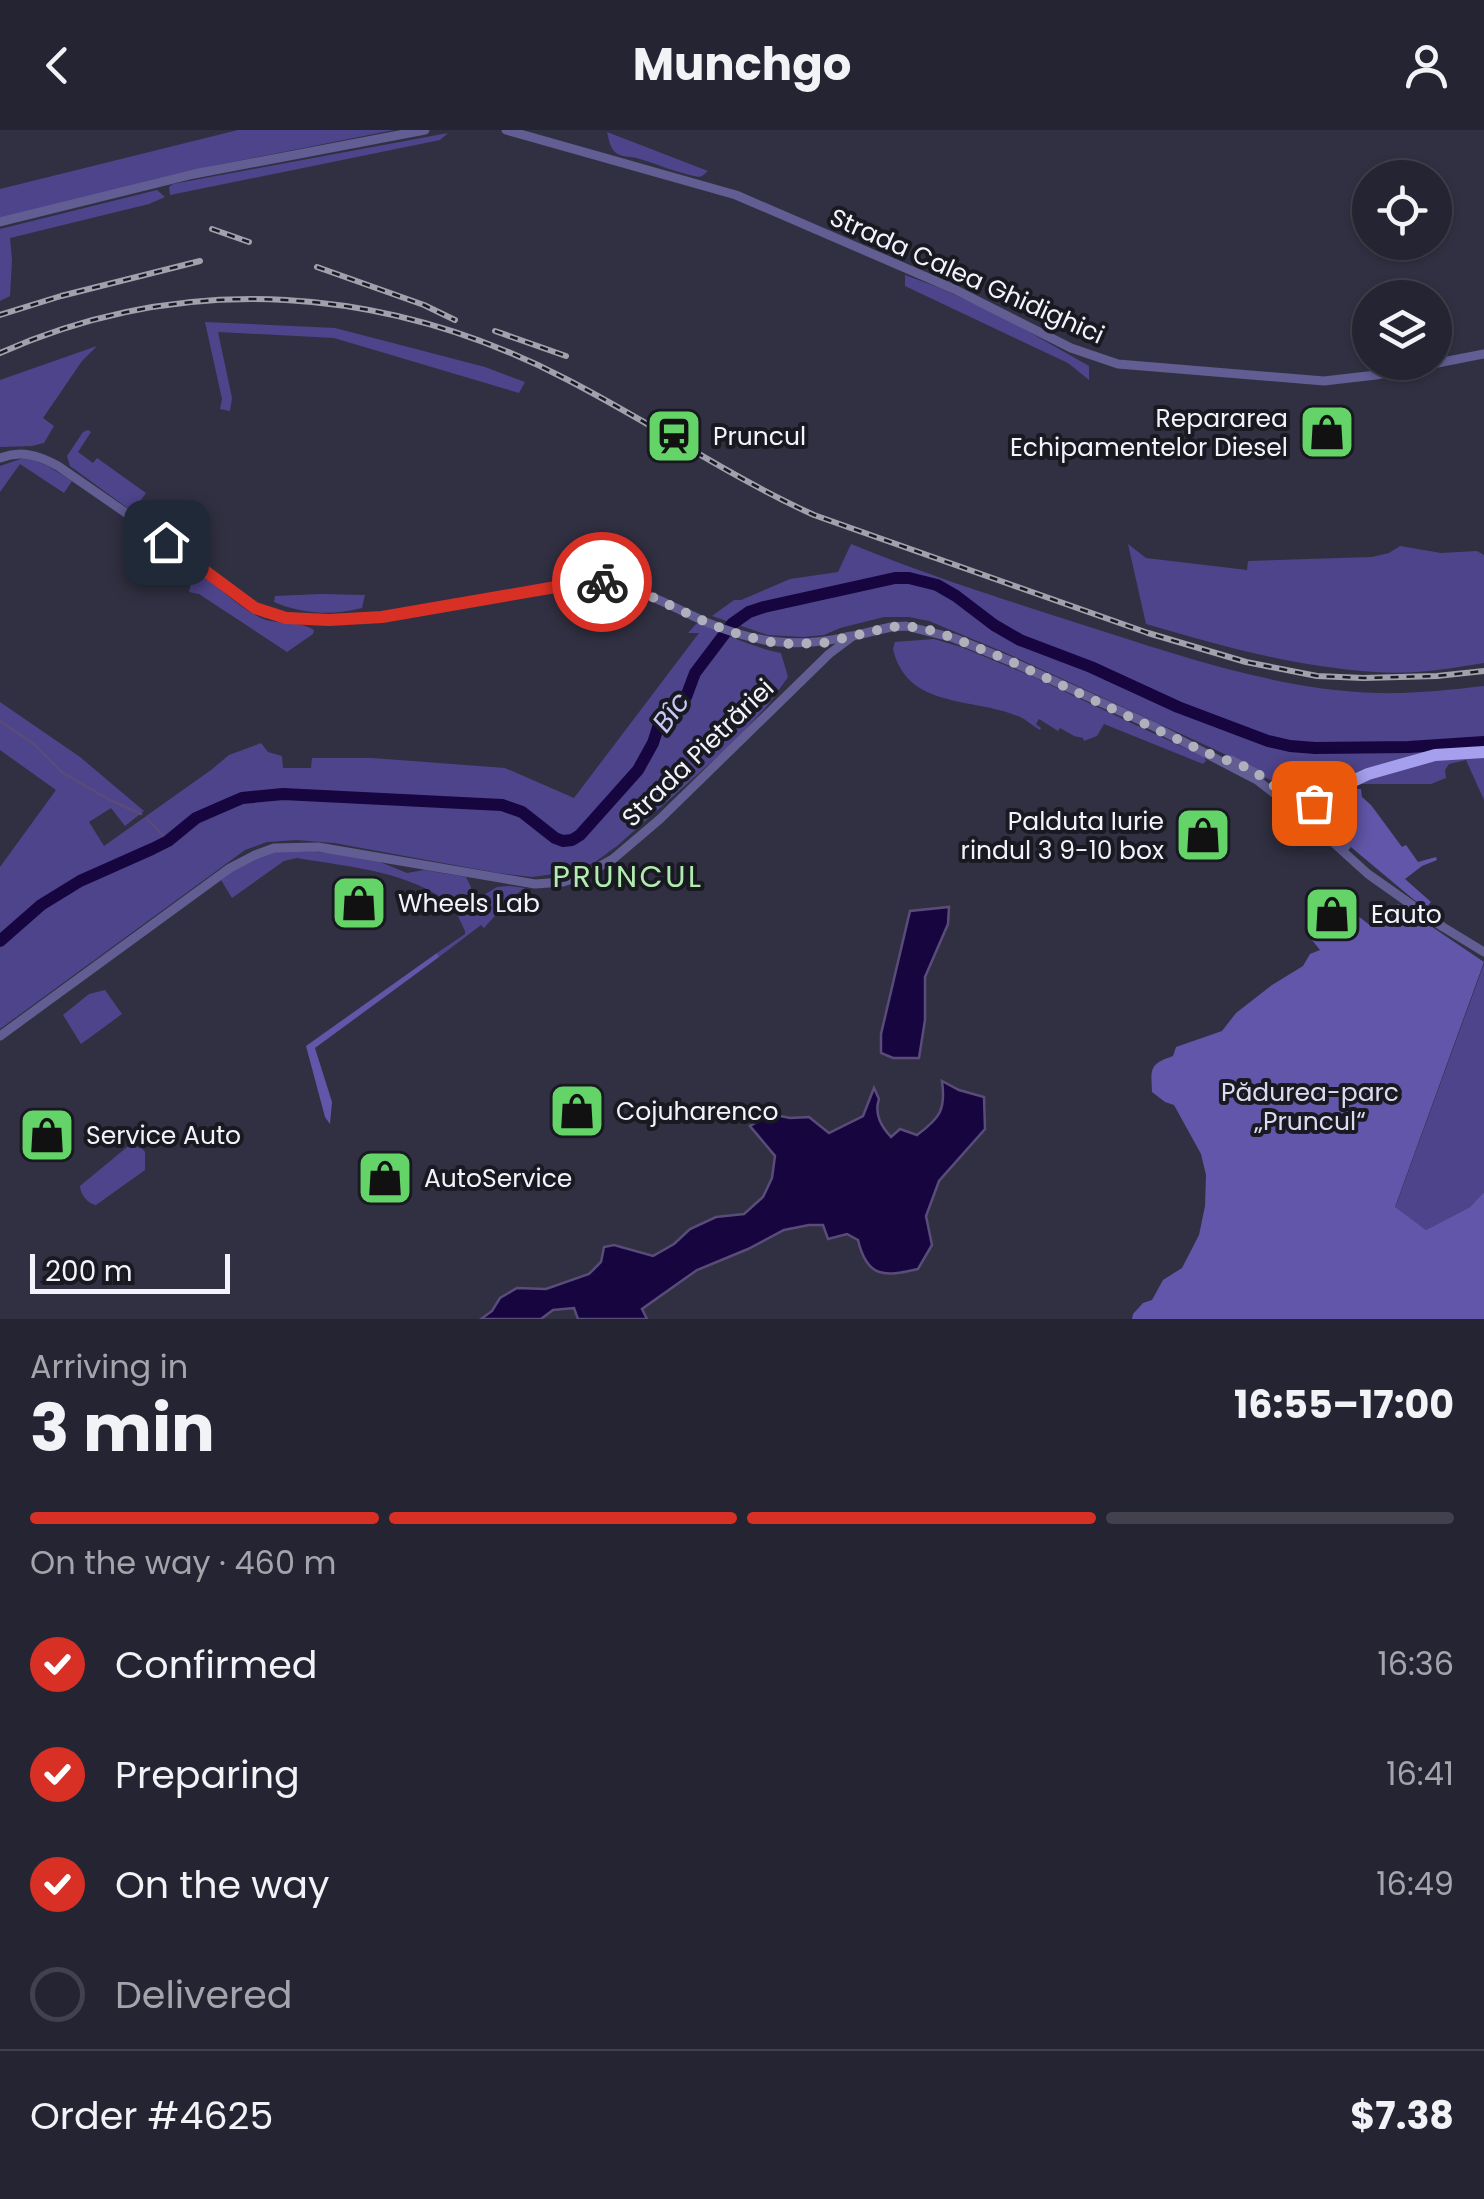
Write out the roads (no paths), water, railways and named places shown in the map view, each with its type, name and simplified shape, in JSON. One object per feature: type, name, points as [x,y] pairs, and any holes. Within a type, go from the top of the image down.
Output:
[{"type":"highway","points":[[1295,802],[1315,815],[1351,782],[1368,774],[1435,755],[1484,752]]},
{"type":"street","points":[[0,222],[194,174],[425,130]]},
{"type":"street","name":"Strada Calea Ghidighici","points":[[506,130],[736,195],[954,289],[1071,348],[1118,364],[1324,381],[1484,354]]},
{"type":"street","points":[[0,458],[17,454],[44,458],[58,466],[246,602],[276,616],[318,620],[382,617],[603,582],[633,588],[744,636],[780,644],[823,643],[853,636]]},
{"type":"street","name":"Strada Pietrăriei","points":[[0,1036],[230,868],[264,850],[318,847],[535,884],[563,882],[597,870],[660,819],[829,654],[853,636],[906,626],[954,638],[1153,726],[1257,780],[1315,815],[1391,889],[1484,952]]},
{"type":"street","name":"Strada Pietrăriei","points":[[1207,753],[1227,758],[1261,776],[1295,802]]},
{"type":"waterway","name":"Bîc","points":[[0,941],[41,905],[80,881],[168,841],[196,818],[242,798],[283,794],[502,805],[522,812],[555,838],[572,840],[638,770],[662,715],[686,697],[695,673],[732,624],[764,607],[895,578],[937,585],[1020,640],[1268,741],[1315,748],[1484,742]]},
{"type":"waterway","points":[[0,721],[34,744],[63,773],[141,814]]},
{"type":"waterway","points":[[147,819],[168,841]]},
{"type":"railway","points":[[212,229],[249,242]]},
{"type":"railway","points":[[0,315],[200,261]]},
{"type":"railway","points":[[317,267],[455,320]]},
{"type":"railway","points":[[0,353],[71,326],[142,309],[214,300],[286,300],[358,308],[428,324],[498,348],[566,379],[814,515],[1148,633],[1246,662],[1317,676],[1437,676],[1484,671]]},
{"type":"railway","points":[[495,331],[566,356]]},
{"type":"place","name":"Repararea Echipamentelor Diesel","points":[[1327,432]]},
{"type":"place","name":"Pruncul","points":[[674,436]]},
{"type":"place","name":"Palduta Iurie rindul 3 9-10 box","points":[[1203,835]]},
{"type":"place","name":"Wheels Lab","points":[[359,903]]},
{"type":"place","name":"Eauto","points":[[1332,914]]},
{"type":"place","name":"Cojuharenco","points":[[577,1111]]},
{"type":"place","name":"Service Auto","points":[[47,1135]]},
{"type":"place","name":"AutoService","points":[[385,1178]]},
{"type":"district","name":"PRUNCUL","points":[[628,876]]},
{"type":"park label","name":"Pădurea-parc „Pruncul“","points":[[1310,1106]]}]
